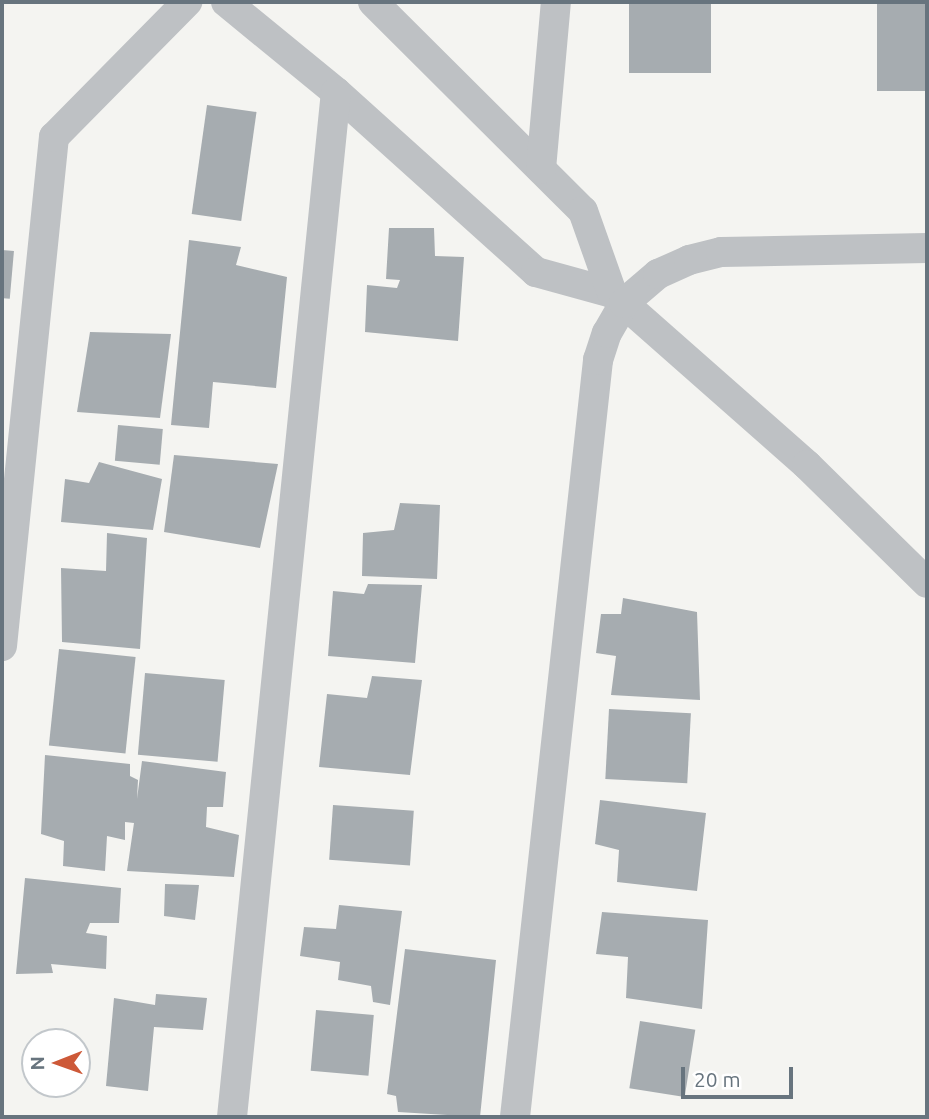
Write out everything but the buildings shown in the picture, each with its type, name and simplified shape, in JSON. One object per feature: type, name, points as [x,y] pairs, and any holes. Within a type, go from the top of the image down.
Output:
[{"type":"street","points":[[2,646],[54,137],[187,2]]},
{"type":"street","points":[[226,2],[336,92],[536,272],[618,298],[807,465],[927,583]]},
{"type":"street","points":[[373,2],[583,211],[618,298],[598,360],[515,1117]]},
{"type":"street","points":[[541,169],[556,2]]},
{"type":"street","points":[[232,1117],[336,92]]},
{"type":"street","points":[[618,298],[658,274],[689,260],[721,252],[927,248]]}]
